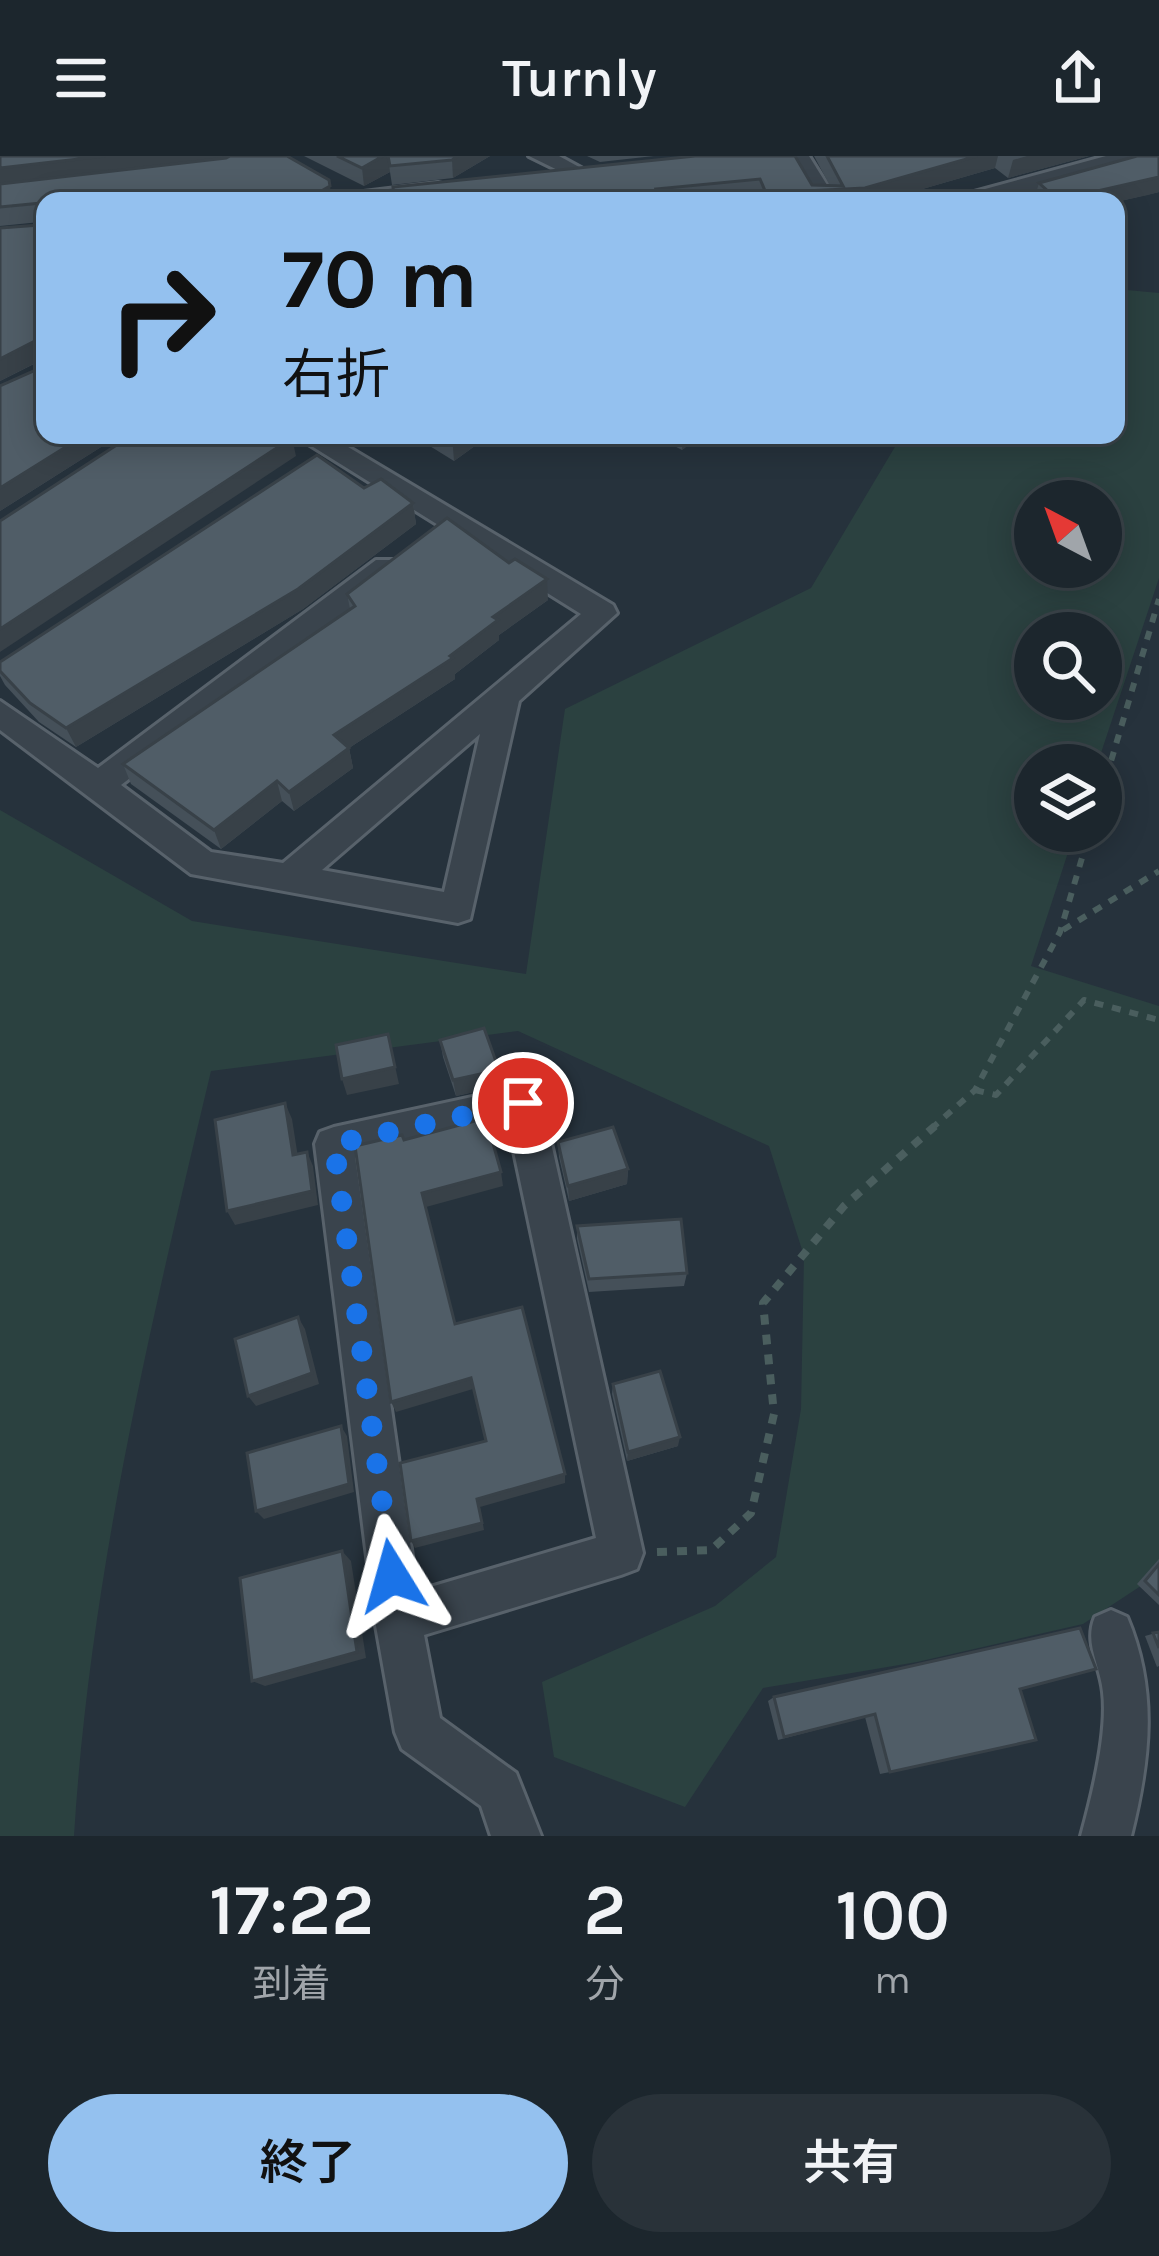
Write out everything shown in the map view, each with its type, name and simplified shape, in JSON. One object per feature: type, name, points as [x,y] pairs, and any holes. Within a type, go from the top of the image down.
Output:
[{"type":"street","points":[[798,156],[820,192]]},
{"type":"street","points":[[1010,192],[1140,156]]},
{"type":"street","points":[[537,167],[589,172]]},
{"type":"street","points":[[329,182],[345,192]]},
{"type":"street","points":[[422,192],[470,186]]},
{"type":"street","points":[[289,878],[602,613],[451,518],[318,449]]},
{"type":"street","points":[[100,784],[451,518]]},
{"type":"street","points":[[0,713],[203,864],[458,909],[504,698]]},
{"type":"street","points":[[398,1620],[621,1553],[523,1103],[334,1144],[398,1620],[419,1732],[500,1790],[516,1836]]},
{"type":"street","points":[[1106,1836],[1118,1795],[1127,1694],[1111,1633]]},
{"type":"path","points":[[1116,744],[1159,599]]},
{"type":"path","points":[[621,1553],[711,1550],[751,1513],[774,1414],[763,1303],[844,1206],[975,1090],[1060,932],[1084,852]]},
{"type":"path","points":[[1060,932],[1159,871]]},
{"type":"path","points":[[975,1090],[997,1095],[1084,1000],[1159,1019]]},
{"type":"green space","points":[[1125,290],[1159,293],[1159,578],[1122,690],[1122,612],[1014,612],[1014,720],[1112,720],[1104,744],[1014,744],[1014,852],[1068,852],[1031,966],[1159,1006],[1159,1574],[1083,1624],[917,1662],[763,1688],[685,1807],[554,1757],[542,1682],[715,1606],[776,1557],[801,1409],[804,1256],[769,1146],[518,1031],[211,1071],[126,1450],[94,1642],[74,1836],[0,1836],[0,810],[192,921],[526,974],[565,709],[811,588],[897,444],[1125,444]]},
{"type":"building","points":[[0,156],[105,156],[0,168]]},
{"type":"building","points":[[287,156],[329,180],[330,186],[320,192],[36,192],[36,204],[0,207],[0,184],[226,158]]},
{"type":"building","points":[[337,156],[383,156],[362,168]]},
{"type":"building","points":[[388,156],[458,156],[390,166]]},
{"type":"building","points":[[695,156],[795,156],[812,185],[843,186],[827,156],[977,156],[865,188],[766,192],[760,179],[657,192],[394,192],[393,187]]},
{"type":"building","points":[[1137,156],[1159,156],[1159,177],[1093,192],[1049,192],[1039,183]]},
{"type":"building","points":[[36,225],[36,341],[0,359],[0,228]]},
{"type":"building","points":[[36,370],[36,444],[71,444],[0,488],[0,386]]},
{"type":"building","points":[[118,444],[283,444],[0,629],[0,521]]},
{"type":"building","points":[[317,455],[364,488],[381,479],[413,503],[298,589],[66,728],[30,703],[0,671],[0,662]]},
{"type":"building","points":[[447,518],[509,563],[515,559],[547,579],[493,617],[498,620],[450,656],[453,658],[334,735],[349,748],[289,792],[277,781],[214,830],[123,764],[355,606],[347,594]]},
{"type":"building","points":[[484,1028],[499,1070],[453,1080],[440,1040]]},
{"type":"building","points":[[388,1034],[395,1067],[342,1079],[336,1045]]},
{"type":"building","points":[[285,1103],[293,1155],[307,1152],[312,1191],[227,1211],[215,1120]]},
{"type":"building","points":[[486,1118],[501,1172],[422,1193],[455,1324],[522,1307],[565,1474],[477,1499],[482,1523],[411,1541],[400,1463],[486,1441],[471,1378],[391,1402],[355,1146],[402,1135],[404,1140]]},
{"type":"building","points":[[613,1127],[628,1169],[568,1186],[558,1142]]},
{"type":"building","points":[[681,1219],[687,1273],[589,1279],[577,1226]]},
{"type":"building","points":[[298,1317],[312,1373],[248,1396],[235,1339]]},
{"type":"building","points":[[660,1371],[680,1437],[628,1452],[613,1384]]},
{"type":"building","points":[[341,1426],[349,1484],[256,1511],[247,1453]]},
{"type":"building","points":[[342,1551],[357,1652],[252,1681],[240,1578]]},
{"type":"building","points":[[1159,1564],[1159,1595],[1145,1581]]},
{"type":"building","points":[[1080,1628],[1096,1669],[1020,1689],[1036,1740],[890,1772],[875,1714],[784,1737],[774,1697]]},
{"type":"route","points":[[392,1576],[334,1144],[523,1103]]}]
